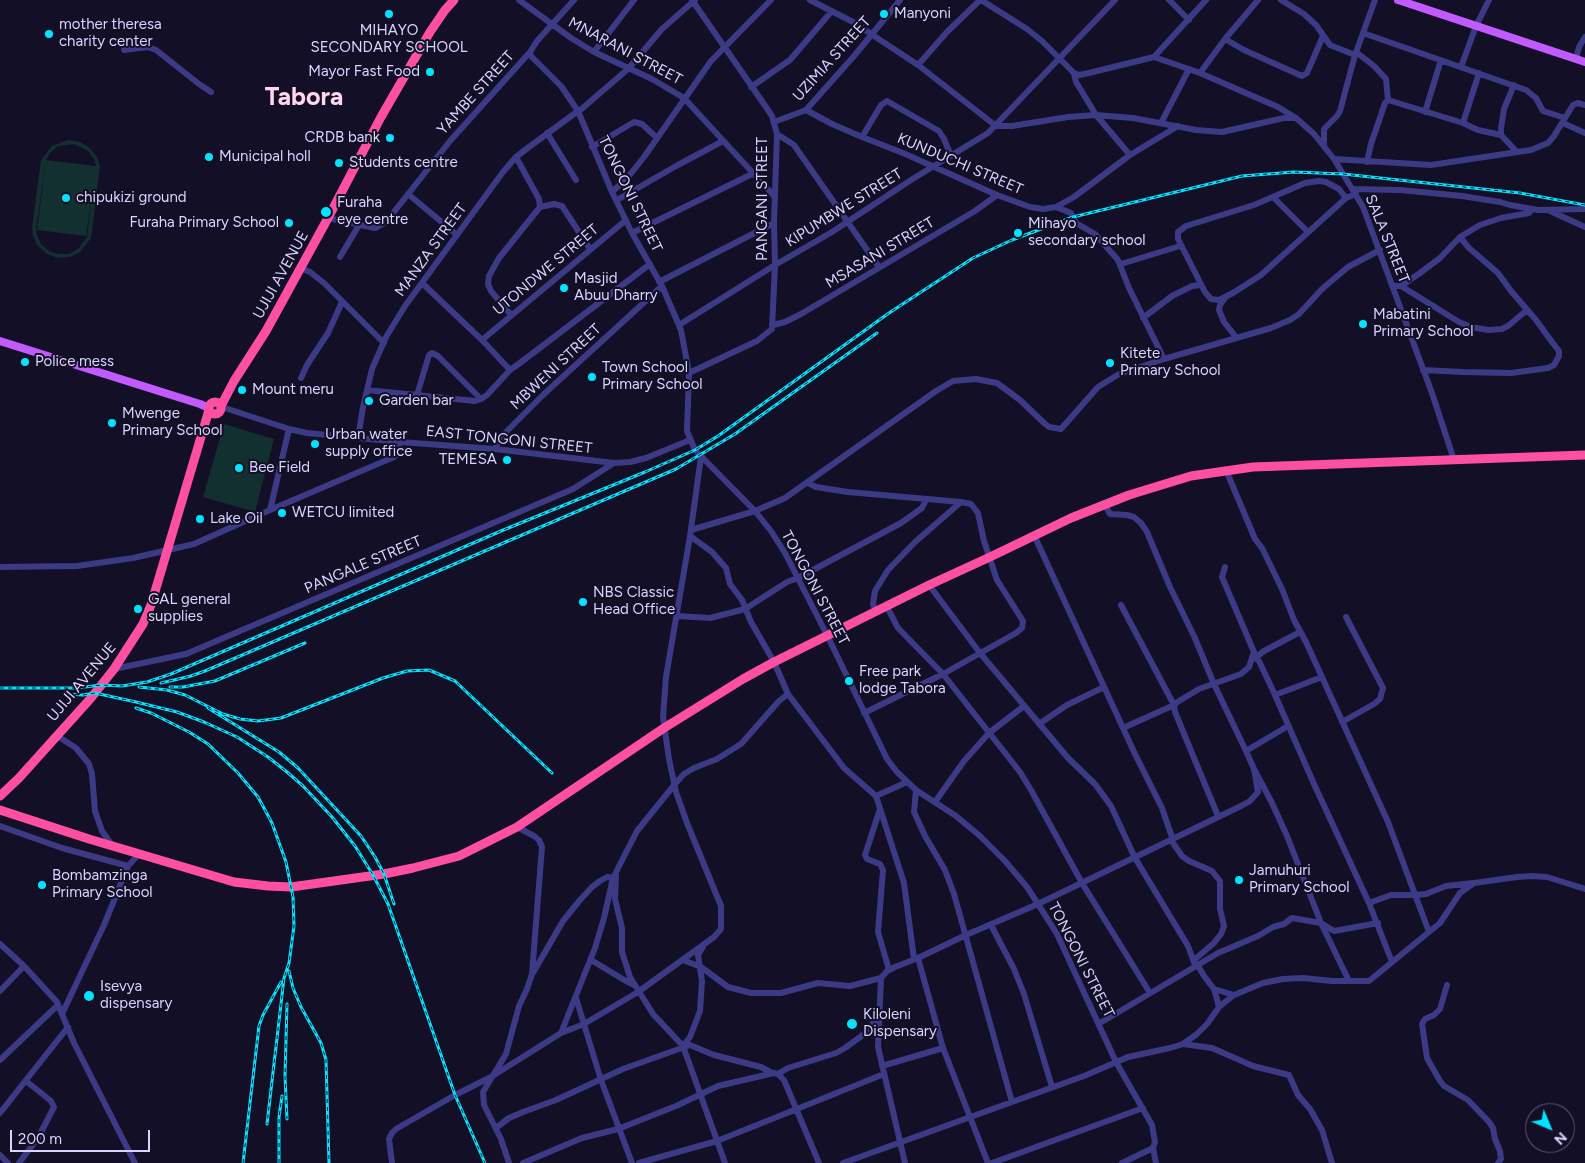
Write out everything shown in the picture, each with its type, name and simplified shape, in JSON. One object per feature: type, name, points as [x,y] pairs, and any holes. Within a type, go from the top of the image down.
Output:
[{"type":"highway","name":"UJIJI AVENUE","points":[[0,796],[19,778],[91,698],[114,669],[143,624],[151,604],[204,427],[266,331],[381,117],[445,10],[453,0]]},
{"type":"highway","points":[[0,810],[88,840],[112,845],[234,882],[291,887],[384,874],[438,863],[459,856],[517,827],[664,728],[774,662],[929,584],[1104,503],[1160,485],[1226,470],[1278,465],[1585,455]]},
{"type":"main road","points":[[1398,0],[1585,62]]},
{"type":"main road","points":[[0,341],[215,408]]},
{"type":"street","name":"MNARANI STREET","points":[[519,0],[594,52],[652,79],[684,98],[775,197]]},
{"type":"street","points":[[530,52],[551,24],[574,0]]},
{"type":"street","points":[[594,52],[634,0]]},
{"type":"street","name":"PANGANI STREET","points":[[694,0],[724,48],[766,107],[774,122],[777,134],[773,325]]},
{"type":"street","name":"MANZA STREET","points":[[358,438],[372,369],[384,344],[405,306],[503,172],[516,157],[578,112],[628,69],[662,30],[694,0]]},
{"type":"street","points":[[612,192],[628,177],[711,61],[771,0]]},
{"type":"street","points":[[810,0],[872,34],[918,65],[996,126],[1012,126],[1068,117],[1096,115],[1222,132],[1284,118],[1296,118]]},
{"type":"street","name":"UZIMIA STREET","points":[[774,122],[806,110],[900,0]]},
{"type":"street","points":[[918,65],[980,0],[991,2],[1027,29],[1074,73],[1079,75],[1154,57],[1206,0]]},
{"type":"street","name":"KIPUMBWE STREET","points":[[679,325],[848,222],[982,137],[996,126],[1058,58],[1115,0]]},
{"type":"street","points":[[1169,0],[1189,20]]},
{"type":"street","points":[[1200,73],[1258,0]]},
{"type":"street","points":[[1281,0],[1304,14],[1316,25],[1330,45],[1355,54],[1374,66],[1386,79],[1388,100],[1385,103],[1371,144],[1367,162]]},
{"type":"street","points":[[1324,146],[1324,129],[1335,119],[1340,110],[1355,54],[1375,0]]},
{"type":"street","points":[[1461,67],[1476,26],[1489,0]]},
{"type":"street","points":[[751,87],[790,60],[831,12]]},
{"type":"street","points":[[1363,33],[1530,92],[1536,98],[1542,110],[1564,120],[1585,133]]},
{"type":"street","points":[[1226,39],[1244,50],[1293,73],[1304,76],[1323,36]]},
{"type":"street","points":[[1576,60],[1579,48],[1585,37]]},
{"type":"street","points":[[124,50],[148,47],[156,50],[211,92]]},
{"type":"street","name":"YAMBE STREET","points":[[328,218],[375,228],[386,222],[450,142],[530,52]]},
{"type":"street","name":"TONGONI STREET","points":[[530,52],[531,56],[566,92],[578,112],[612,192],[632,233],[661,284],[679,325],[686,348],[689,373],[687,431],[695,450],[771,531],[798,578],[887,759],[906,782],[967,824],[980,836],[1005,861],[1038,904],[1057,934],[1100,1023],[1116,1062],[1152,1125],[1156,1163]]},
{"type":"street","name":"SALA STREET","points":[[1154,57],[1200,73],[1278,107],[1296,118],[1314,134],[1334,159],[1355,191],[1380,250],[1445,428],[1454,460]]},
{"type":"street","points":[[1425,112],[1441,60]]},
{"type":"street","points":[[1161,123],[1189,69]]},
{"type":"street","points":[[1074,73],[1076,82],[1096,115],[1130,155]]},
{"type":"street","points":[[1462,123],[1479,73]]},
{"type":"street","points":[[1501,135],[1502,120],[1514,85]]},
{"type":"street","points":[[1388,100],[1462,123],[1478,130],[1501,135],[1517,152]]},
{"type":"street","points":[[862,137],[881,106],[887,101],[939,131],[951,156]]},
{"type":"street","points":[[1334,159],[1431,165],[1531,150],[1548,143],[1559,130],[1573,105],[1578,103],[1585,104]]},
{"type":"street","name":"KUNDUCHI STREET","points":[[806,110],[862,137],[934,166],[997,195],[1036,208],[1056,207]]},
{"type":"street","points":[[592,147],[634,122],[642,124],[657,138]]},
{"type":"street","points":[[1056,207],[1074,197],[1130,155],[1178,126]]},
{"type":"street","points":[[547,133],[576,180]]},
{"type":"street","points":[[777,134],[794,145],[879,267]]},
{"type":"street","points":[[617,200],[723,141]]},
{"type":"street","points":[[511,315],[491,291],[488,284],[489,276],[499,258],[540,206],[540,199],[516,157]]},
{"type":"street","points":[[632,233],[752,174]]},
{"type":"street","points":[[1346,198],[1333,186],[1319,181],[1305,183],[1254,205],[1184,227],[1178,234],[1180,246],[1201,285],[1211,298],[1219,300],[1261,275],[1355,191],[1400,190],[1462,196],[1500,202],[1531,210],[1585,209]]},
{"type":"street","points":[[985,204],[988,197],[987,190]]},
{"type":"street","points":[[408,194],[456,234]]},
{"type":"street","name":"MSASANI STREET","points":[[773,325],[785,322],[801,314],[997,195]]},
{"type":"street","points":[[1273,197],[1308,232]]},
{"type":"street","points":[[540,206],[554,204],[562,206],[590,249]]},
{"type":"street","points":[[1056,207],[1071,213],[1075,222],[1098,237],[1121,264],[1126,281],[1164,359]]},
{"type":"street","points":[[1400,286],[1440,258],[1460,237],[1480,225],[1501,218],[1529,213],[1531,210]]},
{"type":"street","points":[[1548,211],[1585,227]]},
{"type":"street","name":"UTONDWE STREET","points":[[482,340],[626,220]]},
{"type":"street","name":"MBWENI STREET","points":[[495,449],[502,436],[544,394],[661,284],[774,223]]},
{"type":"street","points":[[340,257],[358,225]]},
{"type":"street","points":[[1423,370],[1511,372],[1551,366],[1559,356],[1559,352],[1536,320],[1498,273],[1469,248],[1460,237]]},
{"type":"street","points":[[1121,264],[1180,246]]},
{"type":"street","points":[[691,533],[754,512],[785,498],[936,391],[953,381],[976,379],[997,383],[1020,400],[1044,423],[1050,427],[1061,429],[1099,386],[1123,373],[1270,328],[1295,318],[1322,289],[1348,266],[1380,250]]},
{"type":"street","points":[[367,390],[475,401],[481,399],[510,370],[650,264]]},
{"type":"street","points":[[300,268],[310,272],[324,283],[384,344]]},
{"type":"street","points":[[422,283],[482,340],[510,370]]},
{"type":"street","points":[[1143,318],[1172,296],[1192,286],[1201,285]]},
{"type":"street","points":[[1393,286],[1400,286],[1442,312],[1471,327],[1488,330],[1502,329],[1527,310]]},
{"type":"street","points":[[1225,298],[1219,310],[1224,322],[1236,337]]},
{"type":"street","points":[[302,378],[307,365],[328,333],[342,302]]},
{"type":"street","points":[[689,373],[757,341],[768,333],[773,325]]},
{"type":"street","points":[[417,395],[429,355],[432,353],[438,356],[481,399]]},
{"type":"street","name":"EAST TONGONI STREET","points":[[215,408],[289,429],[358,438],[495,449],[614,463],[646,458],[690,440]]},
{"type":"street","points":[[270,510],[289,429]]},
{"type":"street","points":[[0,567],[77,566],[166,552],[194,544],[394,457],[397,454],[400,442]]},
{"type":"street","points":[[392,1163],[389,1139],[392,1133],[455,1095],[491,1077],[561,1034],[584,1024],[638,992],[714,937],[720,929],[722,906],[687,822],[675,784],[664,728],[666,677],[691,533],[701,456]]},
{"type":"street","name":"PANGALE STREET","points":[[114,669],[186,654],[574,489],[614,463]]},
{"type":"street","points":[[1226,470],[1255,539],[1262,548],[1282,589],[1388,822],[1430,932]]},
{"type":"street","points":[[808,483],[816,487],[848,492],[971,504],[978,513],[984,541],[997,580],[1021,617],[1023,624],[1022,628],[1016,633],[943,674],[864,713]]},
{"type":"street","points":[[677,616],[710,618],[745,609],[788,582],[901,523],[922,508],[926,500]]},
{"type":"street","points":[[876,612],[873,604],[875,591],[888,570],[915,542],[961,502]]},
{"type":"street","points":[[1104,503],[1110,514],[1127,515],[1134,518],[1141,523],[1147,532],[1214,684],[1287,836],[1321,923],[1349,981]]},
{"type":"street","points":[[691,533],[726,568],[730,584],[742,600],[751,622],[774,662],[788,694],[844,768],[876,796],[904,882],[916,958],[943,1048],[988,1163]]},
{"type":"street","points":[[1034,535],[1162,808],[1172,840],[1182,856],[1212,871],[1220,881],[1220,909],[1224,926],[1214,943],[1195,963]]},
{"type":"street","points":[[1225,567],[1222,577],[1255,657],[1275,695],[1378,923],[1392,962]]},
{"type":"street","points":[[929,584],[980,653],[1068,758],[1095,784],[1111,806],[1135,858],[1188,946],[1195,963],[1214,989],[1219,1007]]},
{"type":"street","points":[[1121,605],[1174,705],[1175,712],[1218,816]]},
{"type":"street","points":[[886,607],[898,628],[943,674],[1020,772],[1032,790],[1082,884],[1150,992]]},
{"type":"street","points":[[1342,722],[1374,704],[1380,699],[1383,688],[1346,617]]},
{"type":"street","points":[[1123,728],[1174,705],[1192,693],[1246,672],[1255,657],[1300,632]]},
{"type":"street","points":[[1275,695],[1322,677]]},
{"type":"street","points":[[1039,724],[1067,705],[1104,687]]},
{"type":"street","points":[[561,1034],[591,960],[615,875],[637,831],[684,774],[717,759],[741,744],[788,694]]},
{"type":"street","points":[[935,802],[964,761],[989,733],[1024,706]]},
{"type":"street","points":[[1246,751],[1288,726]]},
{"type":"street","points":[[56,736],[76,748],[89,764],[92,774],[95,812],[102,831],[112,845]]},
{"type":"street","points":[[683,960],[701,967],[728,988],[751,993],[786,992],[818,983],[850,986],[881,978],[889,970],[1082,884],[1241,806],[1258,792],[1254,769]]},
{"type":"street","points":[[876,796],[906,782]]},
{"type":"street","points":[[916,790],[914,805],[916,818],[945,870],[966,935],[976,978],[1012,1102]]},
{"type":"street","points":[[880,808],[865,854],[867,859],[880,864],[883,870],[878,932],[889,970]]},
{"type":"street","points":[[0,826],[62,848],[128,866]]},
{"type":"street","points":[[517,827],[534,836],[539,840],[542,847],[532,974]]},
{"type":"street","points":[[62,1014],[100,933],[128,866],[139,854]]},
{"type":"street","points":[[509,1163],[496,1128],[484,1105],[484,1088],[506,1054],[518,1006],[532,974],[563,921],[592,887],[600,881],[615,875]]},
{"type":"street","points":[[615,875],[616,899],[622,928],[622,952],[630,977],[653,1014],[684,1047],[725,1163]]},
{"type":"street","points":[[1369,903],[1391,895],[1426,894],[1446,886],[1532,876],[1548,877],[1585,889]]},
{"type":"street","points":[[843,1163],[1101,1070],[1128,1057],[1183,1044],[1197,1034],[1219,1007],[1234,995],[1263,983],[1283,978],[1369,980],[1440,923],[1460,893],[1474,883]]},
{"type":"street","points":[[1100,1023],[1195,963],[1258,936],[1273,927],[1284,924],[1292,918],[1321,923],[1331,930],[1337,931],[1378,923]]},
{"type":"street","points":[[991,926],[1014,969],[1024,994],[1052,1087]]},
{"type":"street","points":[[684,1047],[700,1011],[702,998],[701,967],[698,955],[707,942]]},
{"type":"street","points":[[0,944],[41,983],[58,1005],[135,1163]]},
{"type":"street","points":[[591,960],[634,984]]},
{"type":"street","points":[[0,992],[24,966]]},
{"type":"street","points":[[881,978],[877,1041],[906,1163]]},
{"type":"street","points":[[1447,985],[1440,1009],[1423,1021],[1422,1029],[1427,1058],[1444,1086],[1468,1100],[1489,1122],[1493,1128],[1500,1151],[1501,1159],[1498,1163]]},
{"type":"street","points":[[1214,989],[1234,995]]},
{"type":"street","points":[[576,998],[601,1080],[632,1163]]},
{"type":"street","points":[[0,1060],[58,1005]]},
{"type":"street","points":[[522,1163],[582,1138],[618,1129],[727,1083],[775,1073],[836,1053],[867,1032],[880,1013]]},
{"type":"street","points":[[0,1113],[68,1027]]},
{"type":"street","points":[[1183,1044],[1212,1048],[1253,1066],[1289,1075],[1298,1095],[1310,1109],[1322,1130],[1332,1163]]},
{"type":"street","points":[[496,1128],[509,1118],[635,1064],[692,1045],[714,1055],[761,1067],[775,1073],[784,1080],[820,1163]]},
{"type":"street","points":[[639,1163],[716,1140],[883,1070],[943,1048]]},
{"type":"street","points":[[19,1163],[38,1138],[54,1107],[52,1101],[26,1081]]},
{"type":"street","points":[[992,1163],[1143,1108]]},
{"type":"street","points":[[1122,1163],[1153,1148]]},
{"type":"street","points":[[0,1155],[8,1163]]},
{"type":"green space","name":"chipukizi ground","points":[[68,140],[80,142],[90,148],[97,157],[100,166],[91,238],[80,252],[70,257],[58,258],[47,254],[38,246],[33,236],[32,228],[41,160],[52,146]],"holes":[[[74,144],[88,151],[94,159],[96,166],[46,160],[50,153],[58,146]],[[46,161],[37,230],[86,236],[92,197],[87,237],[78,249],[69,254],[49,251],[41,244],[37,235],[36,229]]]},
{"type":"green space","name":"Bee Field","points":[[224,424],[274,439],[255,512],[203,497]]},
{"type":"railway","points":[[0,688],[122,686],[147,682],[171,674],[501,531],[645,472],[695,450],[718,436],[889,313],[973,258],[1012,240],[1073,217],[1242,176],[1294,172],[1343,174],[1520,193],[1585,205]]},
{"type":"railway","points":[[161,683],[205,671],[676,469],[735,434],[877,333]]},
{"type":"railway","points":[[170,687],[183,687],[215,681],[305,643]]},
{"type":"railway","points":[[139,687],[167,690],[185,695],[223,714],[240,719],[258,721],[281,718],[383,678],[407,671],[429,670],[455,681],[552,773]]},
{"type":"railway","points":[[67,694],[83,695],[95,693],[177,712],[237,737],[287,772],[332,817],[355,846],[388,904],[455,1095],[485,1163]]},
{"type":"railway","points":[[136,708],[151,713],[208,744],[238,773],[258,797],[272,823],[286,862],[293,897],[294,926],[289,963],[284,978],[267,1124]]},
{"type":"railway","points":[[208,708],[279,752],[298,768],[361,836],[384,874],[394,904]]},
{"type":"railway","points":[[289,971],[293,988],[321,1043],[326,1060],[329,1163]]},
{"type":"railway","points":[[243,1163],[259,1026],[281,982]]},
{"type":"railway","points":[[287,1004],[285,1076],[287,1119]]},
{"type":"railway","points":[[279,1163],[279,1117],[282,1096]]},
{"type":"place","name":"MIHAYO SECONDARY SCHOOL","points":[[389,14]]},
{"type":"place","name":"Manyoni","points":[[884,14]]},
{"type":"place","name":"mother theresa charity center","points":[[49,34]]},
{"type":"place","name":"Mayor Fast Food","points":[[430,72]]},
{"type":"place","name":"CRDB bank","points":[[390,138]]},
{"type":"place","name":"Municipal holl","points":[[209,157]]},
{"type":"place","name":"Students centre","points":[[339,163]]},
{"type":"place","name":"chipukizi ground","points":[[66,198]]},
{"type":"place","name":"Furaha eye centre","points":[[326,212]]},
{"type":"place","name":"Furaha Primary School","points":[[289,223]]},
{"type":"place","name":"Mihayo secondary school","points":[[1018,233]]},
{"type":"place","name":"Masjid Abuu Dharry","points":[[564,288]]},
{"type":"place","name":"Mabatini Primary School","points":[[1363,324]]},
{"type":"place","name":"Police mess","points":[[25,362]]},
{"type":"place","name":"Kitete Primary School","points":[[1110,363]]},
{"type":"place","name":"Town School Primary School","points":[[592,377]]},
{"type":"place","name":"Mount meru","points":[[242,390]]},
{"type":"place","name":"Garden bar","points":[[369,401]]},
{"type":"place","name":"Mwenge Primary School","points":[[112,423]]},
{"type":"place","name":"Urban water supply office","points":[[315,444]]},
{"type":"place","name":"TEMESA","points":[[507,460]]},
{"type":"place","name":"Bee Field","points":[[239,468]]},
{"type":"place","name":"WETCU limited","points":[[282,513]]},
{"type":"place","name":"Lake Oil","points":[[200,519]]},
{"type":"place","name":"NBS Classic Head Office","points":[[583,602]]},
{"type":"place","name":"GAL general supplies","points":[[138,609]]},
{"type":"place","name":"Free park lodge Tabora","points":[[849,681]]},
{"type":"place","name":"Jamuhuri Primary School","points":[[1239,880]]},
{"type":"place","name":"Bombamzinga Primary School","points":[[42,885]]},
{"type":"place","name":"Isevya dispensary","points":[[89,996]]},
{"type":"place","name":"Kiloleni Dispensary","points":[[852,1024]]},
{"type":"district","name":"Tabora","points":[[304,98]]}]
